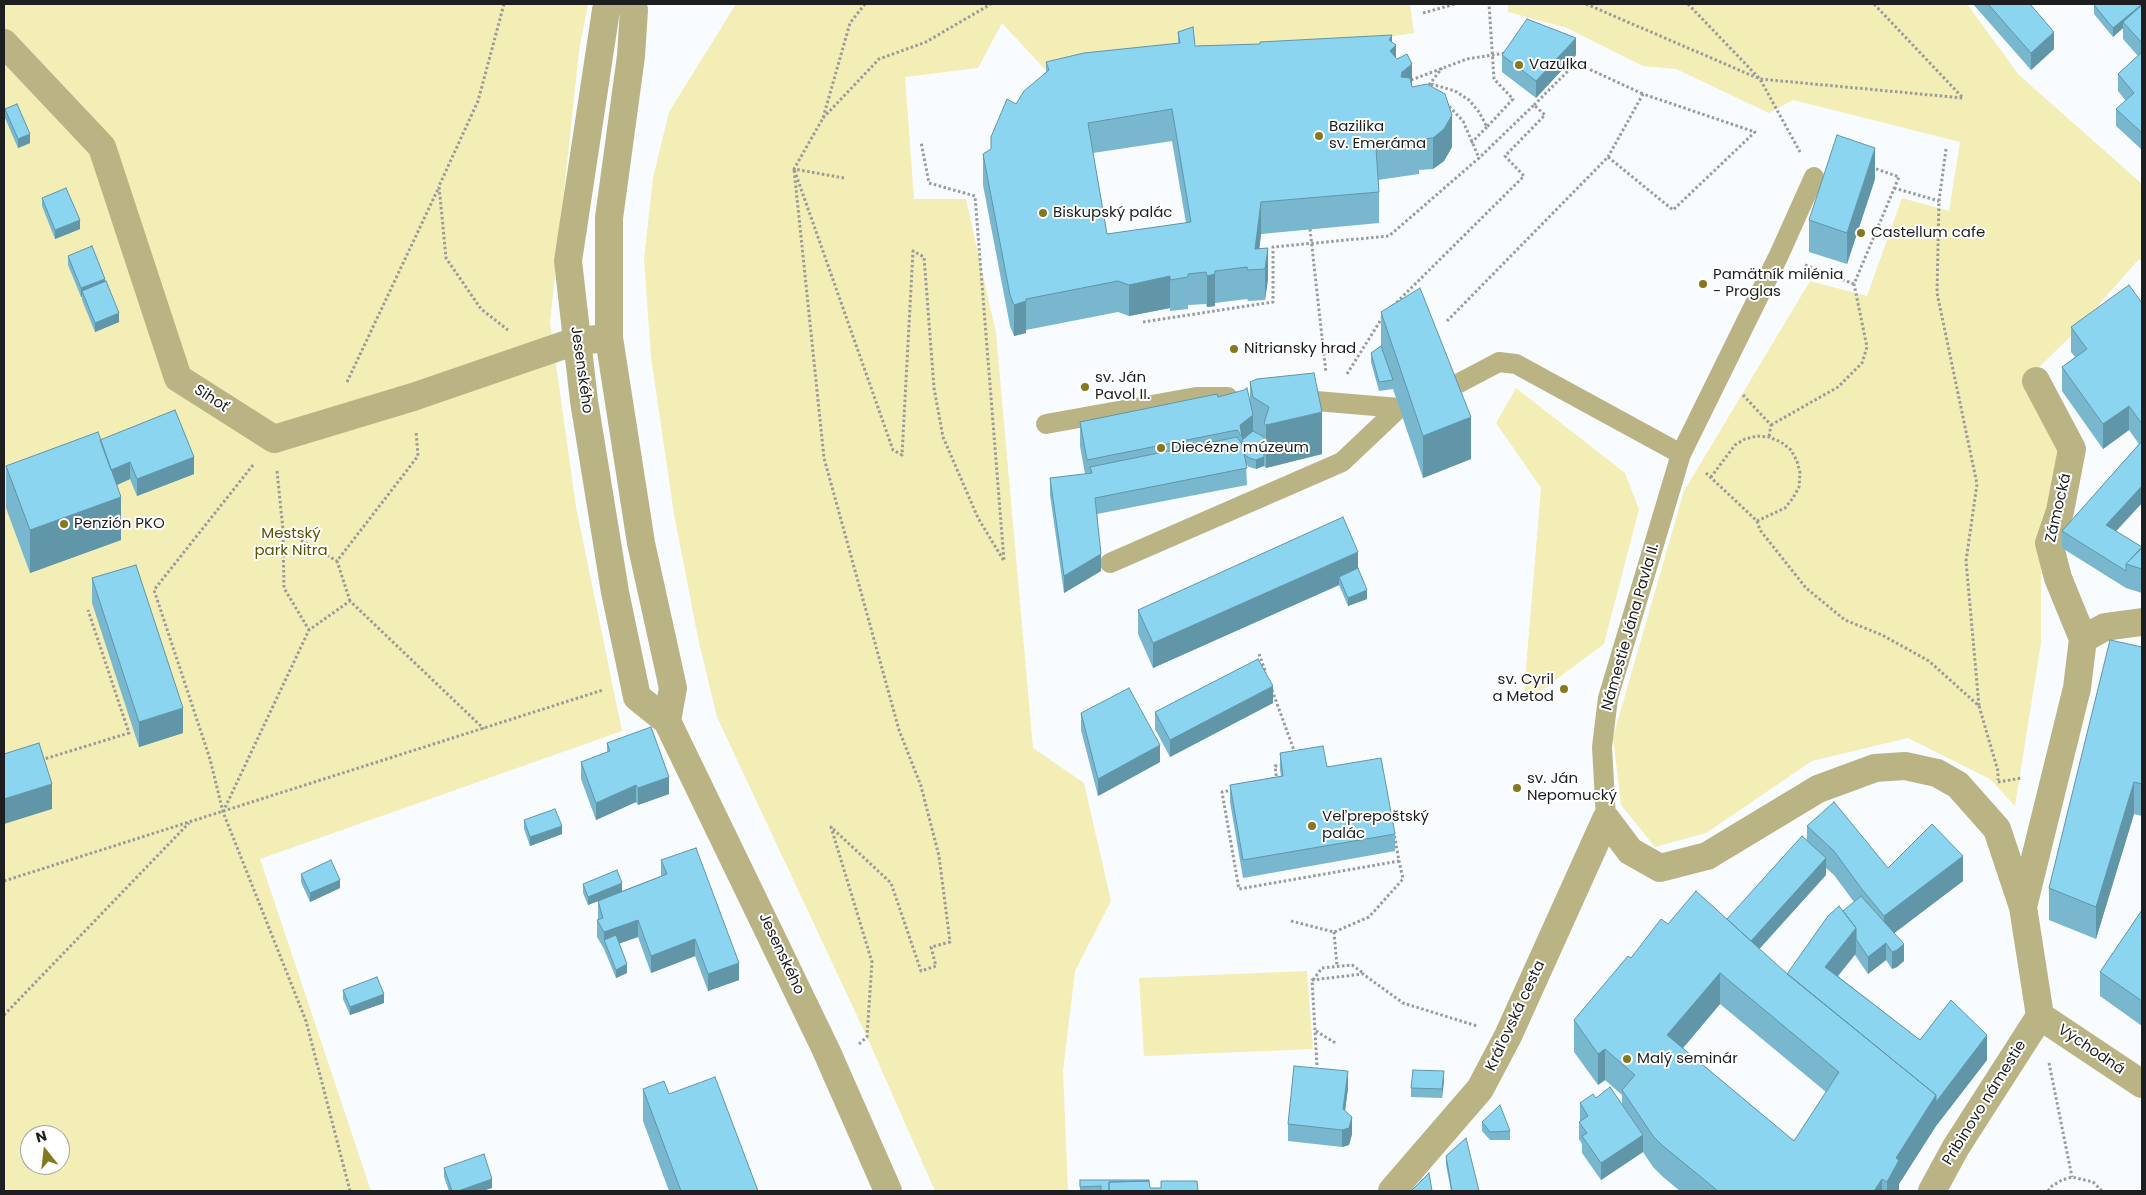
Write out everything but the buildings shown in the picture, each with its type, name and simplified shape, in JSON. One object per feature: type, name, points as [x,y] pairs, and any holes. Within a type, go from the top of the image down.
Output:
[{"type":"street","name":"Jesenského","points":[[610,4],[606,10],[568,261],[576,341],[613,582],[636,697],[667,721],[826,1050],[888,1191]]},
{"type":"street","name":"Jesenského","points":[[631,4],[634,10],[631,56],[609,218],[609,338],[641,543],[673,688],[667,721]]},
{"type":"street","name":"Sihoť","points":[[4,43],[102,148],[178,378],[274,439]]},
{"type":"street","points":[[274,439],[412,397],[535,353],[576,341],[609,338]]},
{"type":"street","name":"Zámocká","points":[[2023,907],[2077,688],[2083,639],[2058,578],[2048,543],[2060,511],[2072,449],[2036,381]]},
{"type":"street","points":[[2083,639],[2104,627],[2142,622]]},
{"type":"street","points":[[1606,819],[1630,851],[1660,868],[1707,856],[1818,789],[1875,768],[1906,766],[1937,773],[1958,785],[1997,828],[2023,907],[2040,1016]]},
{"type":"street","name":"Kráľovská cesta","points":[[1392,1191],[1480,1089],[1508,1036],[1606,819]]},
{"type":"street","name":"Východná","points":[[2040,1016],[2142,1084]]},
{"type":"street","name":"Pribinovo námestie","points":[[1932,1191],[1956,1147],[2040,1016]]},
{"type":"lane","name":"Námestie Jána Pavla II.","points":[[1606,819],[1602,747],[1608,698],[1681,454],[1779,255],[1814,177]]},
{"type":"lane","points":[[1110,563],[1342,462],[1400,408],[1444,391],[1499,362],[1516,364],[1681,454]]},
{"type":"lane","points":[[1046,424],[1196,397],[1246,398]]},
{"type":"lane","points":[[1276,398],[1400,408]]},
{"type":"path","points":[[328,423],[478,101],[504,4]]},
{"type":"path","points":[[858,1046],[867,1037],[872,962],[831,827],[892,883],[921,971],[936,966],[931,947],[950,942],[939,856],[921,786],[899,730],[824,458],[794,169],[823,118],[850,24],[865,4]]},
{"type":"path","points":[[823,118],[879,59],[926,42],[991,4]]},
{"type":"path","points":[[1423,13],[1455,4]]},
{"type":"path","points":[[1471,143],[1514,98],[1494,79],[1489,4]]},
{"type":"path","points":[[1586,4],[1760,79],[1963,98],[1874,4]]},
{"type":"path","points":[[1688,4],[1760,79],[1814,177]]},
{"type":"path","points":[[1411,80],[1467,59],[1506,53]]},
{"type":"path","points":[[1143,322],[1273,302],[1273,247],[1389,236],[1479,158],[1576,63],[1643,94],[1755,132],[1674,210],[1608,157]]},
{"type":"path","points":[[1423,88],[1431,84],[1442,67]]},
{"type":"path","points":[[1431,84],[1455,91],[1469,100],[1479,112],[1487,127]]},
{"type":"path","points":[[1447,321],[1608,157],[1643,94]]},
{"type":"path","points":[[1438,99],[1457,112],[1463,121],[1479,158]]},
{"type":"path","points":[[1329,402],[1386,312],[1524,176],[1506,156],[1545,116],[1534,105]]},
{"type":"path","points":[[794,169],[893,450],[902,455],[913,251],[924,257],[934,388],[944,437],[978,518],[1004,561],[975,196],[929,183],[921,142]]},
{"type":"path","points":[[1946,148],[1939,201],[1937,293],[1977,484],[1966,561],[1979,706],[1998,771],[1997,828]]},
{"type":"path","points":[[1769,437],[1772,425],[1838,387],[1862,362],[1867,347],[1854,284],[1899,177],[1864,165]]},
{"type":"path","points":[[794,169],[844,178]]},
{"type":"path","points":[[439,186],[446,258],[481,309],[535,353]]},
{"type":"path","points":[[1894,188],[1939,201]]},
{"type":"path","points":[[1310,229],[1329,402]]},
{"type":"path","points":[[1779,255],[1854,284]]},
{"type":"path","points":[[1722,372],[1772,425]]},
{"type":"path","points":[[338,561],[418,456],[412,397]]},
{"type":"path","points":[[1757,521],[1784,508],[1793,498],[1799,486],[1800,474],[1797,461],[1791,450],[1781,442],[1769,437],[1751,437],[1735,445],[1711,477],[1757,521],[1760,530],[1806,588],[1845,620],[1882,636],[1929,661],[1979,706]]},
{"type":"path","points":[[274,439],[283,530],[284,588],[308,630]]},
{"type":"path","points":[[274,439],[154,590],[210,759],[223,812],[306,1021],[350,1191]]},
{"type":"path","points":[[283,530],[338,561],[350,600],[484,729]]},
{"type":"path","points":[[223,812],[308,630],[350,600]]},
{"type":"path","points":[[40,761],[129,733],[88,610]]},
{"type":"path","points":[[1258,654],[1299,762]]},
{"type":"path","points":[[4,881],[608,688],[636,697]]},
{"type":"path","points":[[1268,784],[1277,782],[1275,766],[1291,763]]},
{"type":"path","points":[[1240,789],[1222,792],[1239,889],[1399,861]]},
{"type":"path","points":[[4,1015],[190,822]]},
{"type":"path","points":[[1291,921],[1334,932],[1368,917],[1403,879],[1394,832]]},
{"type":"path","points":[[1334,932],[1337,966]]},
{"type":"path","points":[[1317,1065],[1312,980],[1322,968],[1352,965],[1403,1003],[1508,1036]]},
{"type":"path","points":[[1312,980],[1363,974]]},
{"type":"path","points":[[2040,1016],[2072,1177]]},
{"type":"path","points":[[1315,1031],[1338,1044]]},
{"type":"path","points":[[2048,1191],[2062,1180],[2072,1177],[2093,1182],[2102,1191]]},
{"type":"green space","name":"Mestský park Nitra","points":[[4,4],[588,4],[579,51],[550,322],[576,507],[622,731],[260,859],[371,1191],[4,1191]]},
{"type":"green space","points":[[736,4],[1410,4],[1414,33],[1205,64],[1196,44],[1154,61],[1052,77],[1002,23],[978,68],[905,77],[914,199],[966,199],[996,333],[1033,748],[1084,783],[1111,901],[1075,971],[1063,1071],[1068,1191],[935,1191],[867,1037],[717,717],[698,638],[674,514],[651,357],[644,259],[653,178],[669,112]]},
{"type":"green space","points":[[1508,4],[1967,4],[2019,75],[2142,184],[2142,262],[2139,259],[2073,334],[2026,380],[2059,454],[2041,547],[2041,643],[2015,806],[1990,779],[1908,738],[1812,761],[1706,833],[1655,847],[1621,805],[1613,737],[1684,491],[1810,281],[1867,296],[1902,198],[1949,211],[1960,142],[1793,100],[1769,113],[1676,69],[1643,66],[1567,28],[1508,12]]},
{"type":"green space","points":[[1516,388],[1625,473],[1639,509],[1604,644],[1523,704],[1541,488],[1496,423]]},
{"type":"green space","points":[[1307,971],[1313,1049],[1144,1056],[1139,978]]},
{"type":"place","name":"Vazulka","points":[[1519,65]]},
{"type":"place","name":"Bazilika sv. Emeráma","points":[[1319,136]]},
{"type":"place","name":"Biskupský palác","points":[[1043,213]]},
{"type":"place","name":"Castellum cafe","points":[[1861,233]]},
{"type":"place","name":"Pamätník milénia - Proglas","points":[[1703,284]]},
{"type":"place","name":"Nitriansky hrad","points":[[1234,349]]},
{"type":"place","name":"sv. Ján Pavol II.","points":[[1085,387]]},
{"type":"place","name":"Diecézne múzeum","points":[[1161,448]]},
{"type":"place","name":"Penzión PKO","points":[[64,524]]},
{"type":"place","name":"sv. Cyril a Metod","points":[[1564,689]]},
{"type":"place","name":"sv. Ján Nepomucký","points":[[1517,788]]},
{"type":"place","name":"Veľprepoštský palác","points":[[1312,826]]},
{"type":"place","name":"Malý seminár","points":[[1627,1059]]}]
